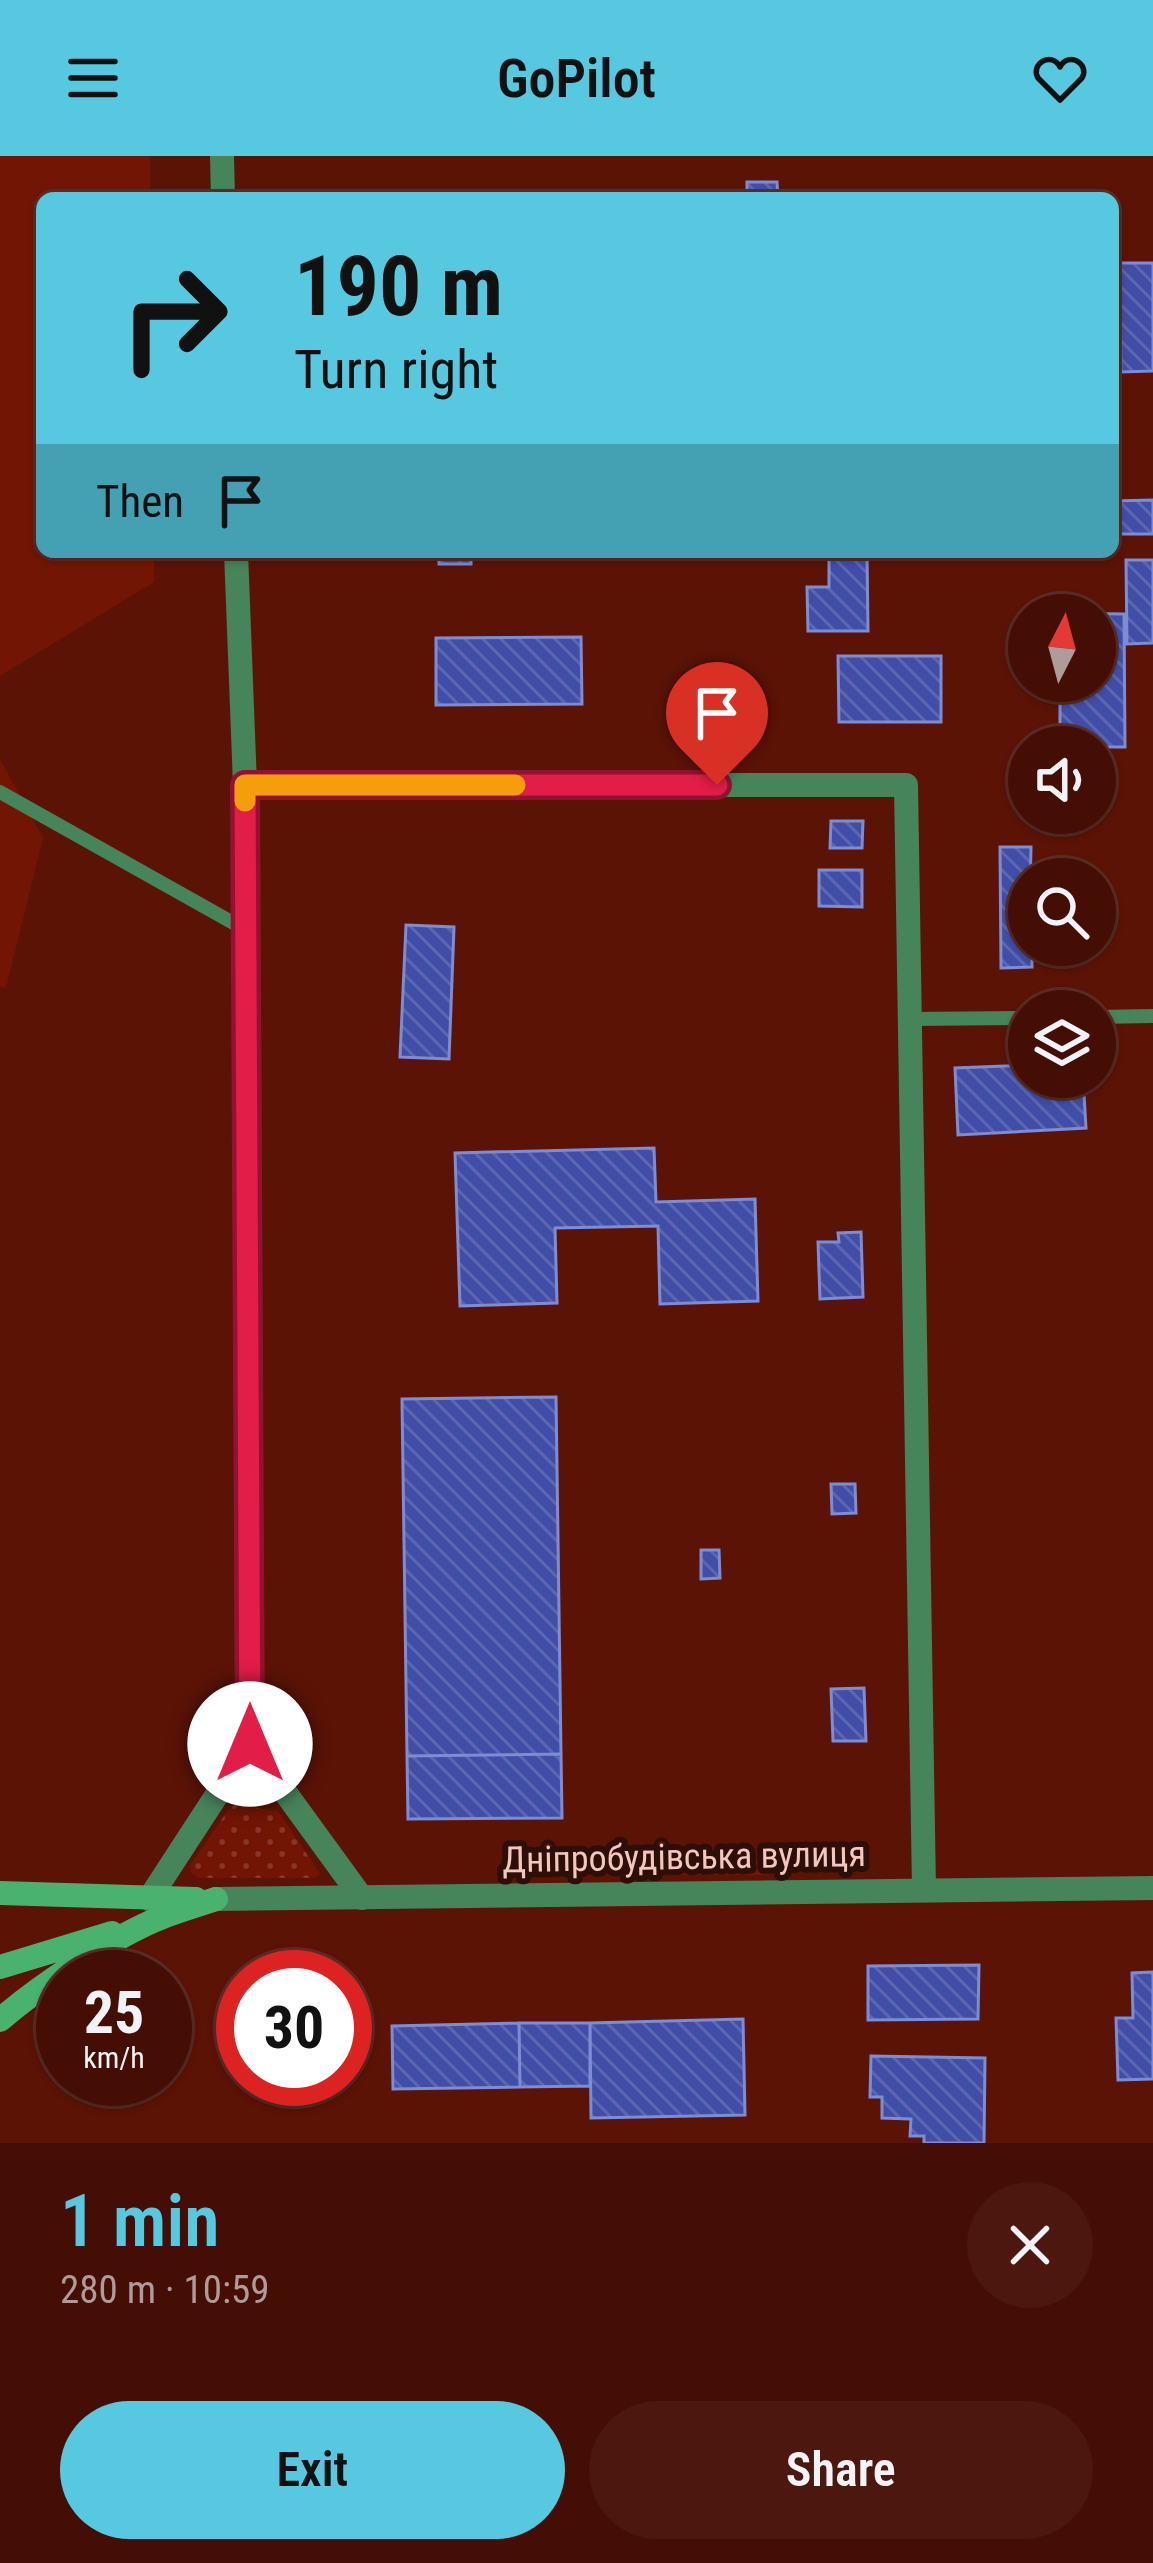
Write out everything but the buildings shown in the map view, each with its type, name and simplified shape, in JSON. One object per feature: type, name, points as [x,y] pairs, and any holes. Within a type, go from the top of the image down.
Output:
[{"type":"main road","points":[[0,1893],[150,1910]]},
{"type":"main road","points":[[0,1967],[150,1910],[216,1899]]},
{"type":"main road","points":[[0,2020],[150,1910]]},
{"type":"street","points":[[222,156],[224,192]]},
{"type":"street","points":[[150,1910],[250,1744],[245,785],[236,558]]},
{"type":"street","points":[[245,785],[906,785],[924,1890]]},
{"type":"street","points":[[250,1744],[362,1898]]},
{"type":"street","name":"Дніпробудівська вулиця","points":[[216,1899],[1153,1888]]},
{"type":"lane","points":[[0,792],[244,929]]},
{"type":"lane","points":[[1116,1017],[1153,1016]]},
{"type":"lane","points":[[910,1019],[1008,1018]]},
{"type":"shaded area","points":[[0,156],[150,156],[150,192],[36,192],[36,558],[154,558],[154,582],[0,676]]},
{"type":"shaded area","points":[[0,759],[43,838],[6,988],[0,986]]},
{"type":"shaded area","points":[[235,1805],[278,1811],[320,1874],[314,1878],[198,1878],[191,1873],[190,1866]]},
{"type":"shaded area","points":[[764,1859],[767,1875],[666,1875],[669,1861]]},
{"type":"slow traffic","points":[[245,801],[245,785],[515,785]]},
{"type":"route","points":[[250,1744],[245,785],[717,785]]}]
